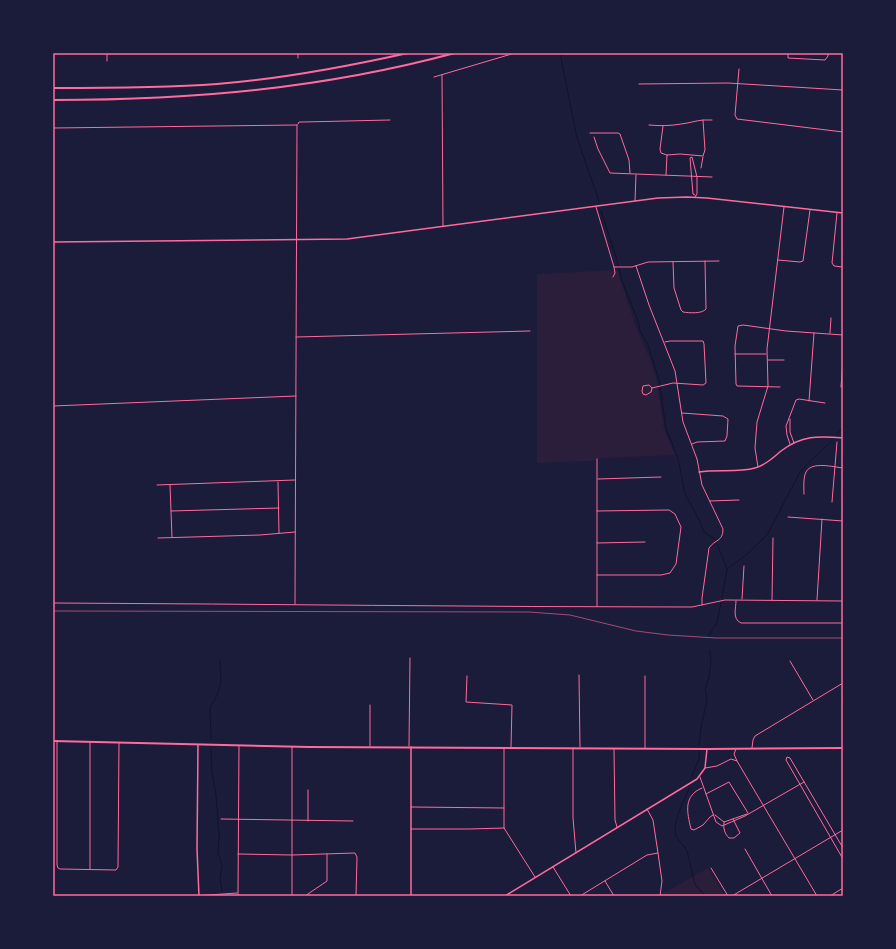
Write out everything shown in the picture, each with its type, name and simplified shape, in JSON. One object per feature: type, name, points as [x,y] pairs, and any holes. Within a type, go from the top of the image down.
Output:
[{"type":"main road","points":[[53,88],[145,88],[218,84],[339,68],[408,53]]},
{"type":"main road","points":[[53,100],[154,99],[258,90],[383,70],[455,53]]},
{"type":"main road","points":[[53,242],[347,239],[635,201],[668,197],[695,196],[843,213]]},
{"type":"main road","points":[[699,472],[746,470],[758,467],[794,443],[814,437],[843,438]]},
{"type":"main road","points":[[53,741],[239,746],[707,749],[843,748]]},
{"type":"main road","points":[[198,745],[197,849],[199,896]]},
{"type":"main road","points":[[410,747],[411,896]]},
{"type":"main road","points":[[505,896],[700,776],[705,768],[707,749]]},
{"type":"street","points":[[107,53],[107,61]]},
{"type":"street","points":[[298,53],[298,58]]},
{"type":"street","points":[[434,77],[516,53]]},
{"type":"street","points":[[788,53],[788,58],[825,60],[828,53]]},
{"type":"street","points":[[739,69],[735,114],[736,118],[739,120],[843,132]]},
{"type":"street","points":[[442,74],[443,227]]},
{"type":"street","points":[[639,84],[717,82],[843,90]]},
{"type":"street","points":[[53,128],[297,125],[299,122],[390,120]]},
{"type":"street","points":[[701,168],[704,150],[703,120]]},
{"type":"street","points":[[649,125],[663,126],[690,123],[693,121],[712,120]]},
{"type":"street","points":[[295,605],[297,125]]},
{"type":"street","points":[[663,126],[660,149],[661,153],[703,156]]},
{"type":"street","points":[[590,133],[620,134],[629,160],[630,174]]},
{"type":"street","points":[[594,137],[610,174],[712,177]]},
{"type":"street","points":[[666,176],[667,154]]},
{"type":"street","points":[[692,156],[690,158],[690,163],[693,194],[695,196]]},
{"type":"street","points":[[692,156],[697,177],[697,194],[695,196]]},
{"type":"street","points":[[635,201],[636,174]]},
{"type":"street","points":[[692,186],[694,182],[697,183]]},
{"type":"street","points":[[596,206],[614,267],[615,273],[613,277]]},
{"type":"street","points":[[758,467],[755,448],[757,422],[768,386],[767,354],[769,328],[784,206]]},
{"type":"street","points":[[778,260],[803,261],[810,209]]},
{"type":"street","points":[[837,212],[832,263],[834,266],[843,267]]},
{"type":"street","points":[[673,262],[674,288],[681,310],[686,313],[702,312],[706,310],[706,261]]},
{"type":"street","points":[[614,267],[636,266],[648,262],[719,261]]},
{"type":"street","points":[[636,266],[649,305],[665,342],[675,371],[684,425],[697,458],[702,485],[709,502],[722,525],[723,531],[721,538],[709,548],[702,606]]},
{"type":"street","points":[[830,334],[831,318]]},
{"type":"street","points":[[780,387],[737,386],[735,346],[738,326],[743,324],[843,335]]},
{"type":"street","points":[[296,337],[530,331]]},
{"type":"street","points":[[809,402],[814,332]]},
{"type":"street","points":[[652,388],[651,392],[646,395],[642,391],[643,386],[646,385],[649,385],[652,388],[677,383],[705,384],[704,342],[700,340],[665,342]]},
{"type":"street","points":[[735,354],[767,354]]},
{"type":"street","points":[[767,360],[784,360]]},
{"type":"street","points":[[841,387],[843,362]]},
{"type":"street","points":[[53,406],[296,396]]},
{"type":"street","points":[[791,444],[786,430],[787,422],[797,400],[825,403]]},
{"type":"street","points":[[682,413],[723,416],[728,419],[727,436],[725,441],[697,442],[691,444]]},
{"type":"street","points":[[790,418],[790,432],[794,443]]},
{"type":"street","points":[[832,502],[837,442]]},
{"type":"street","points":[[597,459],[597,606]]},
{"type":"street","points":[[804,494],[806,474],[810,468],[816,466],[843,468]]},
{"type":"street","points":[[597,479],[661,477]]},
{"type":"street","points":[[157,485],[278,482],[296,480]]},
{"type":"street","points":[[278,482],[279,534]]},
{"type":"street","points":[[170,485],[172,538]]},
{"type":"street","points":[[709,502],[714,500],[739,500]]},
{"type":"street","points":[[171,511],[278,508]]},
{"type":"street","points":[[596,575],[662,575],[670,573],[676,564],[681,527],[675,514],[665,509],[597,511]]},
{"type":"street","points":[[788,517],[843,521]]},
{"type":"street","points":[[817,600],[822,519]]},
{"type":"street","points":[[158,538],[279,534],[295,532]]},
{"type":"street","points":[[772,600],[773,538]]},
{"type":"street","points":[[597,543],[645,542]]},
{"type":"street","points":[[742,600],[744,566]]},
{"type":"street","points":[[53,603],[692,607],[702,606],[722,600],[843,601]]},
{"type":"street","points":[[736,600],[735,617],[740,623],[843,623]]},
{"type":"street","points":[[410,658],[410,747]]},
{"type":"street","points":[[790,661],[813,701]]},
{"type":"street","points":[[579,675],[580,748]]},
{"type":"street","points":[[467,676],[466,702],[512,705],[511,747]]},
{"type":"street","points":[[645,676],[645,748]]},
{"type":"street","points":[[752,749],[755,736],[843,683]]},
{"type":"street","points":[[370,704],[370,747]]},
{"type":"street","points":[[57,741],[56,839],[58,868],[90,870],[116,870],[119,866],[119,742]]},
{"type":"street","points":[[90,742],[90,870]]},
{"type":"street","points":[[238,896],[239,746]]},
{"type":"street","points":[[292,746],[292,896]]},
{"type":"street","points":[[504,747],[504,828],[535,878]]},
{"type":"street","points":[[572,748],[573,818],[576,852]]},
{"type":"street","points":[[614,748],[615,820],[617,828]]},
{"type":"street","points":[[736,749],[734,754],[737,761],[817,896]]},
{"type":"street","points":[[843,848],[790,758],[787,757],[786,760],[799,784],[843,858]]},
{"type":"street","points":[[705,768],[717,766],[731,759],[737,761]]},
{"type":"street","points":[[700,776],[703,788],[718,824],[724,826],[763,806],[804,781]]},
{"type":"street","points":[[706,794],[729,782],[748,814]]},
{"type":"street","points":[[703,788],[693,792],[688,802],[687,810],[691,829],[694,830],[703,825],[714,814]]},
{"type":"street","points":[[308,790],[308,821]]},
{"type":"street","points":[[411,807],[504,808]]},
{"type":"street","points":[[647,809],[653,820],[658,853],[662,881],[660,896]]},
{"type":"street","points":[[714,814],[724,822]]},
{"type":"street","points":[[724,822],[748,814]]},
{"type":"street","points":[[221,819],[353,821]]},
{"type":"street","points":[[724,822],[724,830],[728,837],[734,838],[740,833],[733,819]]},
{"type":"street","points":[[411,828],[504,828]]},
{"type":"street","points":[[732,896],[843,830]]},
{"type":"street","points":[[745,850],[772,896]]},
{"type":"street","points":[[305,896],[327,880],[327,853]]},
{"type":"street","points":[[580,896],[647,855],[658,853]]},
{"type":"street","points":[[238,854],[356,854],[356,896]]},
{"type":"street","points":[[553,866],[571,896]]},
{"type":"street","points":[[711,868],[728,896]]},
{"type":"street","points":[[605,881],[614,896]]},
{"type":"street","points":[[830,896],[843,888]]},
{"type":"street","points":[[195,896],[238,893]]},
{"type":"shaded area","points":[[617,270],[638,333],[651,361],[657,382],[664,429],[675,455],[603,458],[593,461],[537,463],[537,274]]},
{"type":"shaded area","points":[[708,868],[725,896],[661,896],[661,893]]},
{"type":"waterway","points":[[561,53],[577,138],[599,201]]},
{"type":"waterway","points":[[601,211],[622,281],[638,321],[640,331],[648,345],[659,380],[666,429],[678,458],[685,494],[704,532],[715,539]]},
{"type":"waterway","points":[[837,435],[843,426]]},
{"type":"waterway","points":[[722,597],[727,569],[746,555],[767,535],[799,474],[808,463],[833,440]]},
{"type":"waterway","points":[[717,544],[727,569]]},
{"type":"waterway","points":[[709,636],[717,622],[721,603]]},
{"type":"waterway","points":[[699,745],[707,699],[705,690],[709,677],[711,661],[710,651]]},
{"type":"waterway","points":[[211,739],[210,708],[217,695],[221,682],[220,661]]},
{"type":"waterway","points":[[211,750],[219,836],[218,853],[222,865],[220,879],[222,891]]},
{"type":"waterway","points":[[692,776],[699,759],[699,752]]},
{"type":"waterway","points":[[689,789],[676,820],[675,833],[687,851],[695,884],[705,896]]},
{"type":"railway","points":[[53,611],[529,612],[570,615],[636,631],[668,635],[716,638],[843,638]]}]
